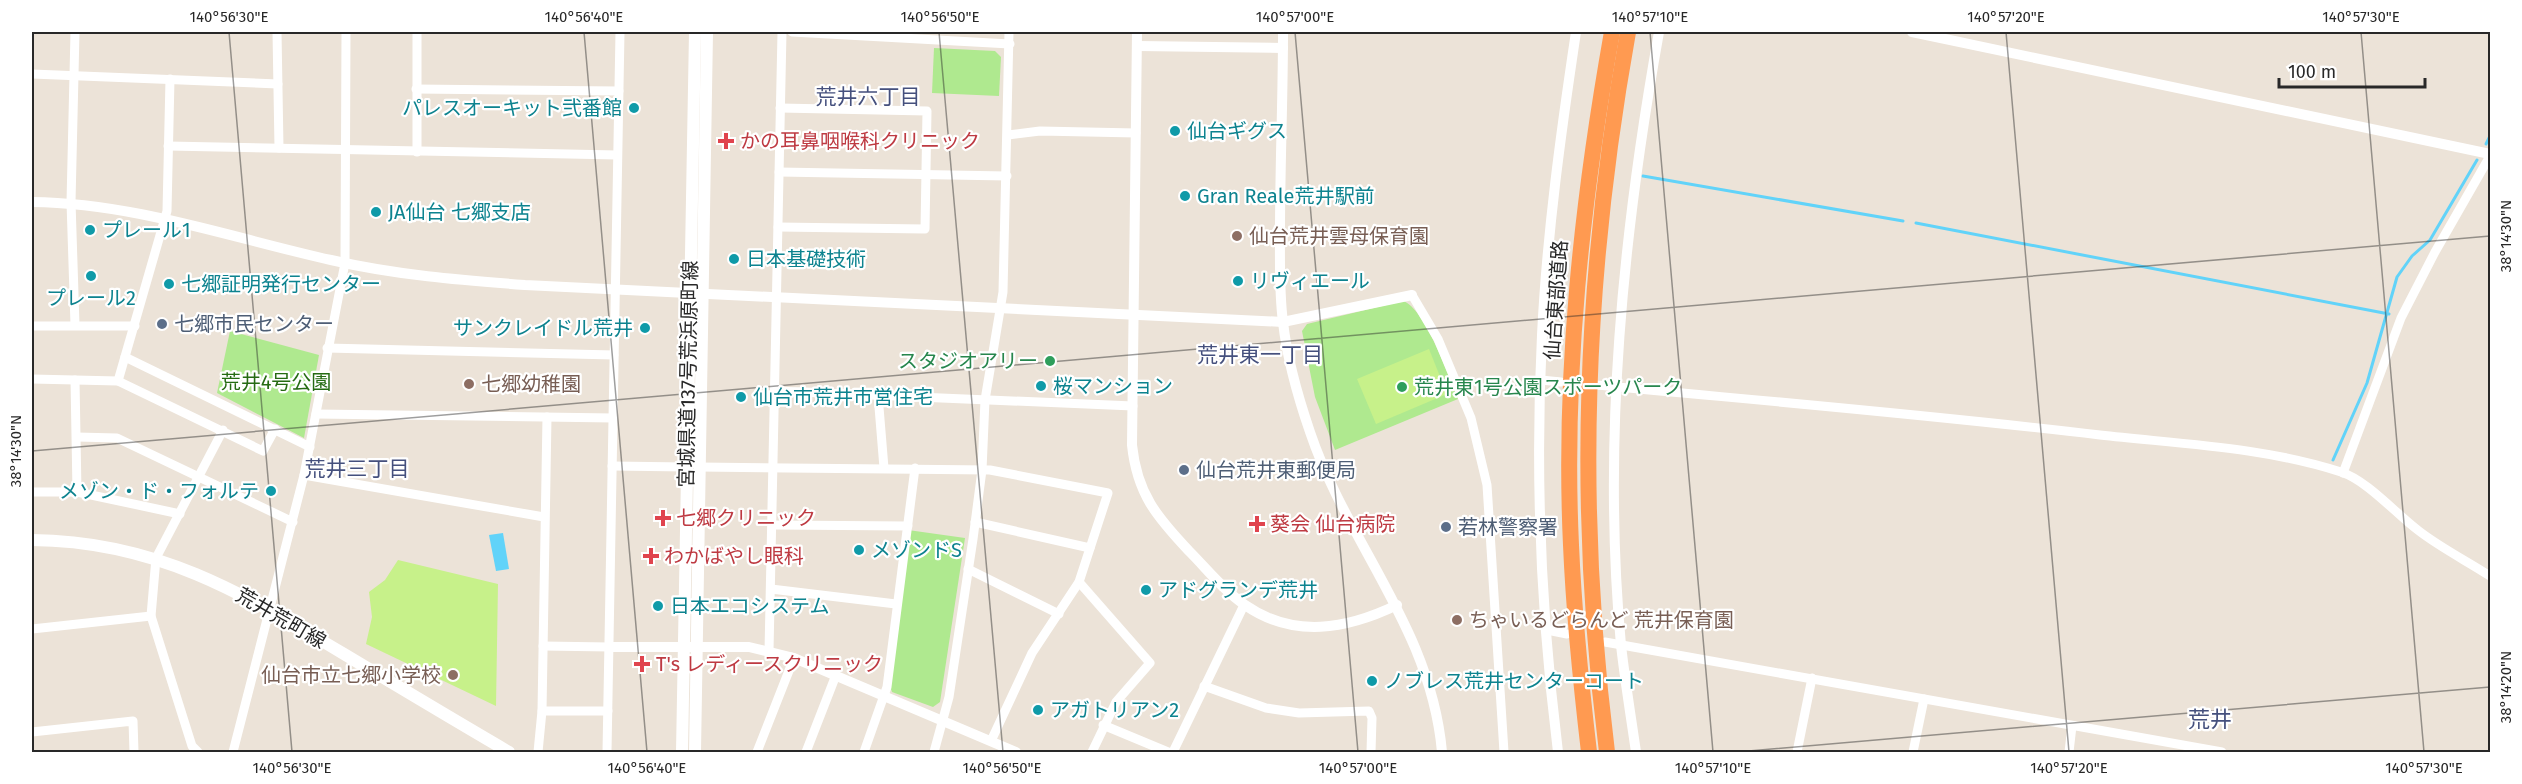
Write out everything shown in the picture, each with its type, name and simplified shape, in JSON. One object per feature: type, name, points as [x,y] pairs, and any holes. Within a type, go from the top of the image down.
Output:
[{"type":"highway","points":[[1601,94],[1606,32]]},
{"type":"highway","name":"仙台東部道路","points":[[1589,753],[1575,623],[1570,474],[1573,348],[1590,156],[1612,32]]},
{"type":"highway","name":"仙台東部道路","points":[[1607,753],[1597,666],[1588,543],[1590,348],[1601,212],[1629,32]]},
{"type":"main road","name":"宮城県道137号荒浜原町線","points":[[695,32],[690,291],[693,467],[691,648],[695,753]]},
{"type":"main road","name":"宮城県道137号荒浜原町線","points":[[693,467],[703,292],[708,32]]},
{"type":"main road","name":"荒井荒町線","points":[[32,540],[84,543],[156,558],[216,581],[269,609],[509,753]]},
{"type":"main road","name":"宮城県道137号荒浜原町線","points":[[682,753],[691,648]]},
{"type":"street","points":[[75,32],[71,202],[75,325]]},
{"type":"street","points":[[277,32],[279,148]]},
{"type":"street","points":[[233,753],[304,475],[345,263],[346,32]]},
{"type":"street","points":[[417,32],[417,152]]},
{"type":"street","points":[[607,753],[620,32]]},
{"type":"street","points":[[769,651],[774,525],[782,32]]},
{"type":"street","points":[[792,32],[870,34],[1010,44]]},
{"type":"street","points":[[934,753],[949,697],[982,470],[985,400],[1003,292],[1009,32]]},
{"type":"street","points":[[1137,32],[1134,463],[1148,503],[1167,527],[1244,605],[1275,621],[1319,628],[1352,623],[1397,605]]},
{"type":"street","points":[[1283,32],[1280,194],[1282,322],[1310,433],[1329,477],[1397,605],[1425,669],[1437,716],[1442,753]]},
{"type":"street","points":[[1558,753],[1547,630],[1539,450],[1547,261],[1576,32]]},
{"type":"street","points":[[1636,753],[1621,645],[1615,536],[1616,386],[1630,213],[1659,32]]},
{"type":"street","points":[[1912,32],[1948,35],[2490,155],[2401,318],[2343,473]]},
{"type":"street","points":[[1137,46],[1283,48]]},
{"type":"street","points":[[32,74],[278,84]]},
{"type":"street","points":[[118,381],[165,219],[170,79]]},
{"type":"street","points":[[416,89],[619,91]]},
{"type":"street","points":[[778,227],[925,229],[926,174],[927,111],[780,108]]},
{"type":"street","points":[[1008,135],[1040,131],[1136,133]]},
{"type":"street","points":[[168,146],[617,155]]},
{"type":"street","points":[[779,172],[1007,176]]},
{"type":"street","points":[[32,202],[71,202],[165,219],[345,263],[417,276],[614,290],[690,291],[1282,322],[1412,295],[1438,339],[1471,418],[1487,484],[1504,753]]},
{"type":"street","points":[[32,326],[135,326]]},
{"type":"street","points":[[327,348],[614,355]]},
{"type":"street","points":[[125,357],[310,447]]},
{"type":"street","points":[[32,379],[118,381],[263,451],[275,429]]},
{"type":"street","points":[[75,380],[77,492]]},
{"type":"street","points":[[1541,380],[1561,382]]},
{"type":"street","points":[[1597,385],[1939,419],[2001,423],[2232,450],[2343,473],[2420,532],[2490,576]]},
{"type":"street","points":[[776,391],[1133,406]]},
{"type":"street","points":[[878,395],[884,468]]},
{"type":"street","points":[[316,414],[613,418]]},
{"type":"street","points":[[538,753],[542,711],[547,417]]},
{"type":"street","points":[[198,753],[192,746],[151,616],[156,558],[223,430]]},
{"type":"street","points":[[77,436],[117,438],[293,522]]},
{"type":"street","points":[[612,466],[982,470],[1108,493],[1079,582],[1032,653],[991,741]]},
{"type":"street","points":[[864,753],[884,695],[915,468]]},
{"type":"street","points":[[304,475],[544,517]]},
{"type":"street","points":[[32,492],[77,492],[180,514]]},
{"type":"street","points":[[975,522],[1090,548]]},
{"type":"street","points":[[774,525],[908,526]]},
{"type":"street","points":[[968,569],[1059,614]]},
{"type":"street","points":[[1079,582],[1150,663],[1116,702],[1103,725],[1092,753]]},
{"type":"street","points":[[771,589],[896,604]]},
{"type":"street","points":[[1173,753],[1244,605]]},
{"type":"street","points":[[32,629],[151,616]]},
{"type":"street","points":[[1547,630],[1567,634]]},
{"type":"street","points":[[1605,642],[2222,753]]},
{"type":"street","points":[[543,646],[749,647],[769,651],[794,658],[836,675],[1016,753]]},
{"type":"street","points":[[757,753],[794,658]]},
{"type":"street","points":[[806,753],[836,675]]},
{"type":"street","points":[[1797,753],[1812,678]]},
{"type":"street","points":[[1204,687],[1266,708],[1299,713],[1369,711],[1372,718],[1371,753]]},
{"type":"street","points":[[1913,753],[1924,699]]},
{"type":"street","points":[[542,711],[608,711]]},
{"type":"street","points":[[32,732],[133,721],[134,753]]},
{"type":"street","points":[[1103,725],[1168,753]]},
{"type":"street","points":[[2069,753],[2072,726]]},
{"type":"green space","points":[[934,48],[995,51],[1001,57],[999,96],[932,93]]},
{"type":"green space","points":[[1403,301],[1420,316],[1428,329],[1458,399],[1335,450],[1315,397],[1302,331],[1307,324]]},
{"type":"green space","name":"荒井4号公園","points":[[230,331],[319,355],[304,438],[217,393]]},
{"type":"green space","name":"荒井東1号公園スポーツパーク","points":[[1429,349],[1447,394],[1376,424],[1357,379]]},
{"type":"green space","points":[[908,530],[965,538],[940,702],[933,707],[892,692],[890,686]]},
{"type":"green space","points":[[398,560],[498,584],[496,706],[366,644],[372,617],[369,592],[385,580]]},
{"type":"water","points":[[503,533],[509,569],[496,571],[489,535]]},
{"type":"waterway","points":[[2486,144],[2490,136]]},
{"type":"waterway","points":[[2333,460],[2367,383],[2397,277],[2412,256],[2430,240],[2477,160]]},
{"type":"waterway","points":[[1643,176],[1903,221]]},
{"type":"waterway","points":[[1916,223],[2389,314]]},
{"type":"place","name":"パレスオーキット弐番館","points":[[634,108]]},
{"type":"place","name":"仙台ギグス","points":[[1175,131]]},
{"type":"place","name":"かの耳鼻咽喉科クリニック","points":[[726,141]]},
{"type":"place","name":"Gran Reale荒井駅前","points":[[1185,196]]},
{"type":"place","name":"JA仙台 七郷支店","points":[[376,212]]},
{"type":"place","name":"プレール1","points":[[90,230]]},
{"type":"place","name":"仙台荒井雲母保育園","points":[[1237,236]]},
{"type":"place","name":"日本基礎技術","points":[[734,259]]},
{"type":"place","name":"プレール2","points":[[91,276]]},
{"type":"place","name":"リヴィエール","points":[[1238,281]]},
{"type":"place","name":"七郷証明発行センター","points":[[169,284]]},
{"type":"place","name":"七郷市民センター","points":[[162,324]]},
{"type":"place","name":"サンクレイドル荒井","points":[[645,328]]},
{"type":"place","name":"スタジオアリー","points":[[1050,361]]},
{"type":"place","name":"七郷幼稚園","points":[[469,384]]},
{"type":"place","name":"桜マンション","points":[[1041,386]]},
{"type":"place","name":"荒井東1号公園スポーツパーク","points":[[1402,387]]},
{"type":"place","name":"仙台市荒井市営住宅","points":[[741,397]]},
{"type":"place","name":"仙台荒井東郵便局","points":[[1184,470]]},
{"type":"place","name":"メゾン・ド・フォルテ","points":[[271,491]]},
{"type":"place","name":"七郷クリニック","points":[[663,518]]},
{"type":"place","name":"葵会 仙台病院","points":[[1257,524]]},
{"type":"place","name":"若林警察署","points":[[1446,527]]},
{"type":"place","name":"メゾンドS","points":[[859,550]]},
{"type":"place","name":"わかばやし眼科","points":[[651,556]]},
{"type":"place","name":"アドグランデ荒井","points":[[1146,590]]},
{"type":"place","name":"日本エコシステム","points":[[658,606]]},
{"type":"place","name":"ちゃいるどらんど 荒井保育園","points":[[1457,620]]},
{"type":"place","name":"T's レディースクリニック","points":[[642,664]]},
{"type":"place","name":"仙台市立七郷小学校","points":[[453,675]]},
{"type":"place","name":"ノブレス荒井センターコート","points":[[1372,681]]},
{"type":"place","name":"アガトリアン2","points":[[1038,710]]},
{"type":"district","name":"荒井六丁目","points":[[868,97]]},
{"type":"district","name":"荒井東一丁目","points":[[1260,355]]},
{"type":"district","name":"荒井三丁目","points":[[357,469]]},
{"type":"district","name":"荒井","points":[[2210,719]]}]
